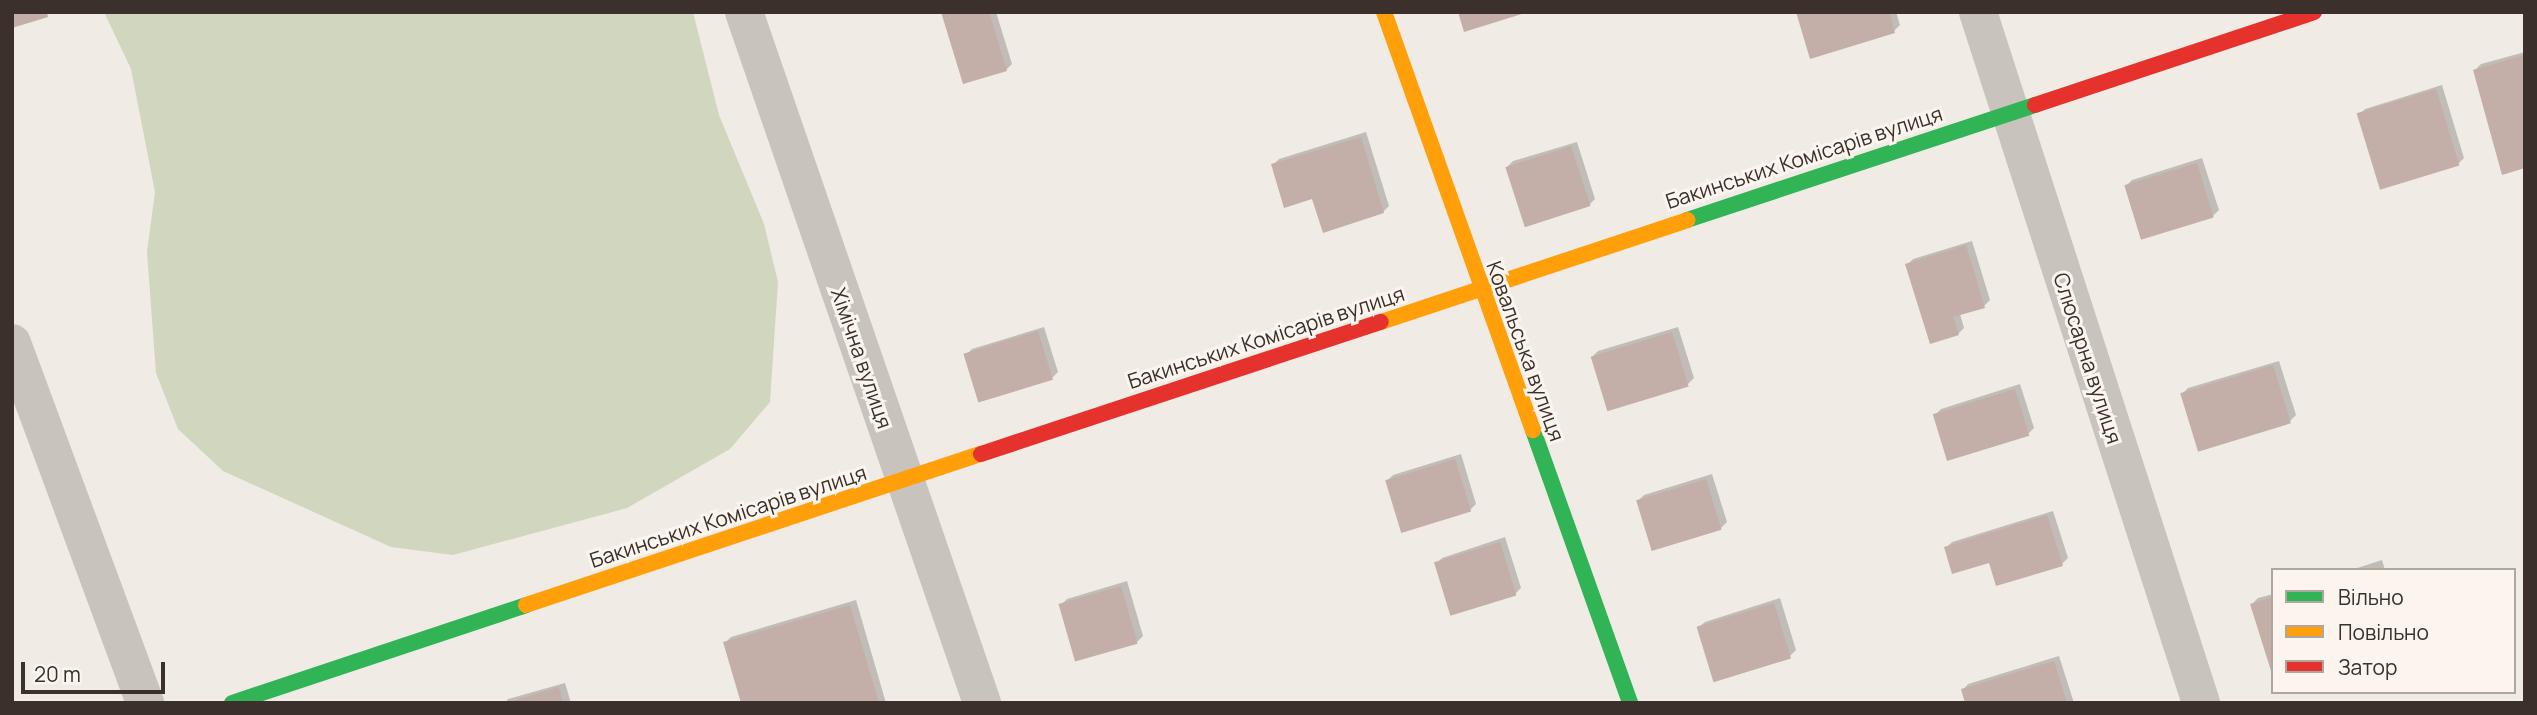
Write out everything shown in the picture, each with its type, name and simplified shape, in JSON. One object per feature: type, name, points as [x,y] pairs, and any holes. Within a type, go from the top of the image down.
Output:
[{"type":"street","name":"Хімічна вулиця","points":[[744,12],[982,703]]},
{"type":"street","name":"Ковальська вулиця","points":[[1384,12],[1630,703]]},
{"type":"street","name":"Слюсарна вулиця","points":[[1978,12],[2007,111],[2201,703]]},
{"type":"street","name":"Бакинських Комісарів вулиця","points":[[232,703],[2007,111],[2314,12]]},
{"type":"street","points":[[12,343],[145,703]]},
{"type":"green space","points":[[104,12],[693,12],[719,115],[764,224],[778,282],[770,402],[730,449],[627,508],[453,555],[391,547],[223,471],[178,429],[156,373],[147,252],[155,192],[131,69]]},
{"type":"building","points":[[12,12],[47,12],[48,17],[12,28]]},
{"type":"building","points":[[941,12],[989,12],[1007,71],[963,84]]},
{"type":"building","points":[[1458,12],[1525,12],[1525,13],[1464,32]]},
{"type":"building","points":[[1796,12],[1889,12],[1895,33],[1810,59]]},
{"type":"building","points":[[2525,55],[2525,168],[2502,175],[2473,70]]},
{"type":"building","points":[[2436,89],[2459,166],[2380,190],[2357,113]]},
{"type":"building","points":[[1361,137],[1384,213],[1323,233],[1312,199],[1284,208],[1271,164]]},
{"type":"building","points":[[1571,146],[1590,206],[1525,227],[1505,167]]},
{"type":"building","points":[[2197,163],[2214,218],[2141,240],[2124,185]]},
{"type":"building","points":[[1966,245],[1985,308],[1953,317],[1959,335],[1930,344],[1905,264]]},
{"type":"building","points":[[1038,331],[1053,380],[978,403],[963,354]]},
{"type":"building","points":[[1672,332],[1689,387],[1607,411],[1591,357]]},
{"type":"building","points":[[2273,365],[2291,423],[2198,452],[2180,393]]},
{"type":"building","points":[[2015,389],[2029,436],[1947,461],[1933,414]]},
{"type":"building","points":[[1455,459],[1471,512],[1401,533],[1385,480]]},
{"type":"building","points":[[1706,479],[1721,530],[1652,551],[1636,500]]},
{"type":"building","points":[[2047,515],[2063,566],[1996,586],[1989,563],[1952,574],[1944,547]]},
{"type":"building","points":[[1500,542],[1516,596],[1450,616],[1434,562]]},
{"type":"building","points":[[1121,586],[1138,644],[1075,662],[1059,604]]},
{"type":"building","points":[[2271,598],[2271,671],[2250,604]]},
{"type":"building","points":[[1774,603],[1791,658],[1713,682],[1697,627]]},
{"type":"building","points":[[850,605],[879,703],[741,703],[723,642]]},
{"type":"building","points":[[2054,661],[2067,703],[1965,703],[1961,689]]},
{"type":"building","points":[[559,687],[563,703],[509,703],[509,702]]},
{"type":"traffic: fast","points":[[1687,220],[2035,105]]},
{"type":"traffic: fast","points":[[1533,430],[1630,703]]},
{"type":"traffic: fast","points":[[232,703],[526,605]]},
{"type":"traffic: slow","points":[[1384,12],[1533,430]]},
{"type":"traffic: slow","points":[[1381,322],[1687,220]]},
{"type":"traffic: slow","points":[[526,605],[981,454]]},
{"type":"traffic: jam","points":[[2035,105],[2314,12]]},
{"type":"traffic: jam","points":[[981,454],[1381,322]]}]
